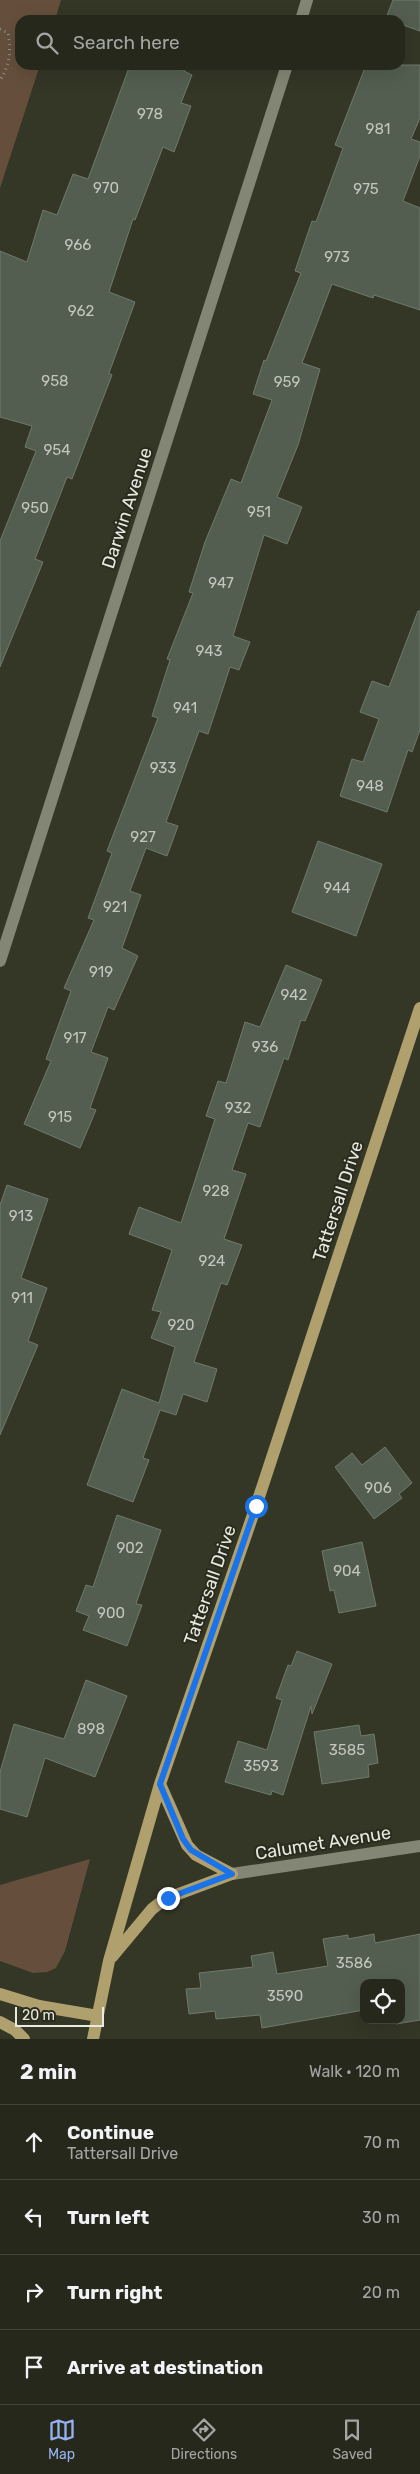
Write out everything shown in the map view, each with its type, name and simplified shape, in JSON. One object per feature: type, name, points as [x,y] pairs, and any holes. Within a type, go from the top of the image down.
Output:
[{"type":"main road","name":"Tattersall Drive","points":[[95,2037],[109,1961],[160,1784],[256,1506],[420,1008]]},
{"type":"main road","points":[[160,1784],[183,1839],[191,1850],[232,1874]]},
{"type":"main road","points":[[109,1961],[152,1909],[165,1899],[232,1874]]},
{"type":"main road","points":[[0,1994],[26,2003],[98,2016]]},
{"type":"main road","points":[[0,2022],[15,2030],[24,2039]]},
{"type":"street","points":[[302,15],[307,0]]},
{"type":"street","name":"Darwin Avenue","points":[[0,961],[285,70]]},
{"type":"street","name":"Calumet Avenue","points":[[232,1874],[420,1846]]},
{"type":"path","points":[[0,29],[8,34],[10,48],[9,62],[0,80]]},
{"type":"shaded area","points":[[0,0],[61,0],[56,15],[15,15],[15,70],[38,70],[0,188]]},
{"type":"shaded area","points":[[90,1859],[65,1951],[56,1968],[47,1972],[33,1973],[0,1961],[0,1885]]},
{"type":"building","points":[[393,0],[420,0],[420,31],[405,26],[405,15],[387,15]]},
{"type":"building","points":[[405,65],[420,65],[420,118],[411,139],[420,142],[420,156],[403,201],[420,208],[420,310],[374,295],[373,298],[332,284],[302,363],[320,369],[298,445],[277,497],[302,507],[287,544],[264,535],[233,636],[250,642],[239,670],[230,667],[208,734],[199,731],[166,822],[178,826],[167,856],[146,848],[130,891],[141,895],[122,948],[138,956],[114,1010],[108,1007],[91,1052],[108,1058],[90,1108],[96,1110],[80,1148],[24,1124],[51,1061],[46,1059],[71,991],[64,988],[94,920],[88,918],[112,853],[107,851],[158,718],[152,716],[170,660],[167,659],[193,593],[189,592],[205,542],[231,479],[241,483],[272,400],[253,394],[264,360],[266,361],[301,273],[295,271],[312,221],[316,222],[343,148],[335,145],[364,70],[405,70]]},
{"type":"building","points":[[128,70],[184,70],[192,75],[181,103],[191,106],[174,152],[163,147],[135,220],[133,219],[109,292],[135,302],[109,373],[112,375],[72,479],[67,477],[35,559],[43,562],[0,667],[0,541],[36,451],[25,447],[32,426],[0,417],[0,251],[27,262],[43,210],[57,215],[73,174],[88,179]]},
{"type":"building","points":[[418,611],[420,611],[420,730],[412,752],[408,750],[387,812],[340,796],[352,759],[363,762],[379,719],[360,712],[372,681],[389,687]]},
{"type":"building","points":[[318,841],[382,864],[356,936],[292,912]]},
{"type":"building","points":[[286,965],[322,980],[305,1021],[301,1020],[288,1060],[284,1058],[260,1127],[248,1123],[232,1170],[246,1174],[224,1239],[242,1245],[227,1285],[221,1283],[194,1362],[217,1369],[207,1402],[183,1394],[176,1415],[160,1410],[143,1458],[149,1460],[133,1502],[87,1485],[122,1389],[159,1403],[175,1347],[151,1338],[161,1312],[152,1310],[172,1250],[129,1234],[139,1207],[181,1223],[215,1119],[206,1116],[218,1081],[226,1083],[245,1022],[260,1027]]},
{"type":"building","points":[[7,1185],[48,1199],[21,1278],[47,1288],[28,1341],[38,1345],[0,1435],[0,1205]]},
{"type":"building","points":[[385,1447],[412,1483],[399,1494],[402,1498],[374,1519],[335,1467],[352,1453],[362,1465]]},
{"type":"building","points":[[117,1515],[161,1530],[136,1604],[142,1605],[127,1646],[83,1630],[89,1616],[76,1611],[86,1585],[93,1587]]},
{"type":"building","points":[[362,1542],[376,1606],[339,1613],[334,1590],[330,1591],[322,1551]]},
{"type":"building","points":[[297,1651],[332,1664],[312,1714],[311,1706],[283,1795],[272,1791],[271,1795],[225,1782],[238,1741],[267,1750],[282,1700],[276,1698],[288,1665],[291,1666]]},
{"type":"building","points":[[86,1680],[127,1696],[95,1777],[45,1758],[27,1817],[0,1809],[0,1772],[14,1724],[64,1739]]},
{"type":"building","points":[[359,1725],[361,1736],[374,1734],[378,1763],[368,1765],[369,1777],[322,1784],[314,1732]]},
{"type":"building","points":[[374,1934],[375,1943],[420,1934],[420,2020],[405,2022],[405,1979],[360,1979],[360,2011],[262,2028],[260,2015],[216,2019],[215,2011],[189,2014],[186,1989],[201,1988],[199,1973],[253,1967],[251,1956],[273,1952],[277,1974],[328,1966],[323,1939],[348,1935],[348,1939]]},
{"type":"route","points":[[168,1898],[179,1892],[232,1874],[196,1855],[187,1845],[160,1784],[256,1506]]}]
